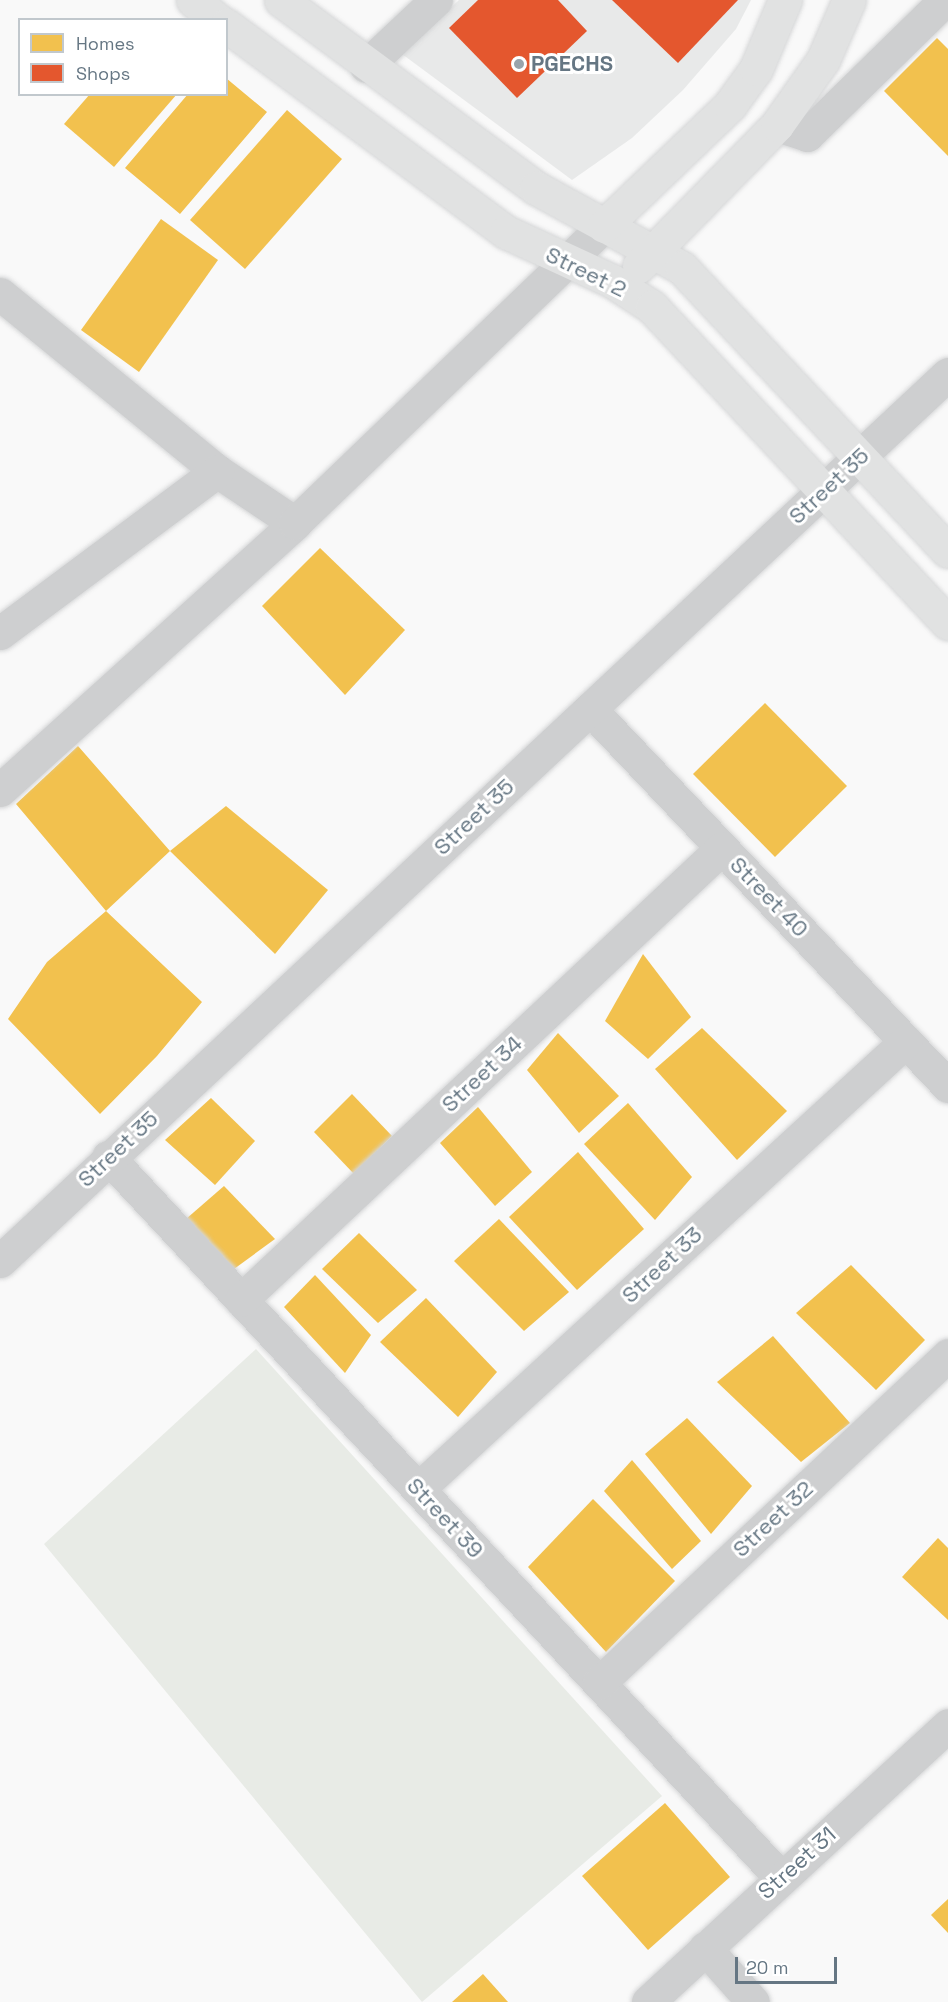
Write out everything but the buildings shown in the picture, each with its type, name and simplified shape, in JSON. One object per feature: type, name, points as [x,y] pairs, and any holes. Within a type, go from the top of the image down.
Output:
[{"type":"main road","points":[[194,0],[216,18]]},
{"type":"main road","points":[[281,0],[366,66],[536,188],[653,250],[682,268],[948,551]]},
{"type":"main road","points":[[604,226],[730,105],[756,69],[785,0]]},
{"type":"main road","points":[[620,286],[777,125],[823,60],[849,0]]},
{"type":"main road","name":"Street 2","points":[[228,27],[506,232],[567,263],[620,286],[652,308],[948,623]]},
{"type":"street","points":[[366,66],[436,0]]},
{"type":"street","points":[[777,125],[807,135],[945,0]]},
{"type":"street","points":[[0,790],[295,523],[604,226]]},
{"type":"street","points":[[0,294],[217,471],[295,523]]},
{"type":"street","name":"Street 35","points":[[0,1261],[108,1157],[948,374]]},
{"type":"street","points":[[0,633],[217,471]]},
{"type":"street","name":"Street 40","points":[[590,709],[948,1086]]},
{"type":"street","name":"Street 34","points":[[241,1300],[722,848]]},
{"type":"street","name":"Street 33","points":[[418,1489],[906,1041]]},
{"type":"street","name":"Street 39","points":[[108,1157],[781,1878]]},
{"type":"street","name":"Street 32","points":[[599,1683],[948,1355]]},
{"type":"street","name":"Street 31","points":[[648,2002],[948,1725]]},
{"type":"street","points":[[705,1948],[753,2002]]},
{"type":"shaded area","points":[[459,0],[751,0],[736,29],[683,90],[632,138],[572,180],[402,54]]},
{"type":"shaded area","points":[[256,1349],[662,1796],[422,2002],[44,1544]]},
{"type":"place","name":"PGECHS","points":[[519,64]]}]
